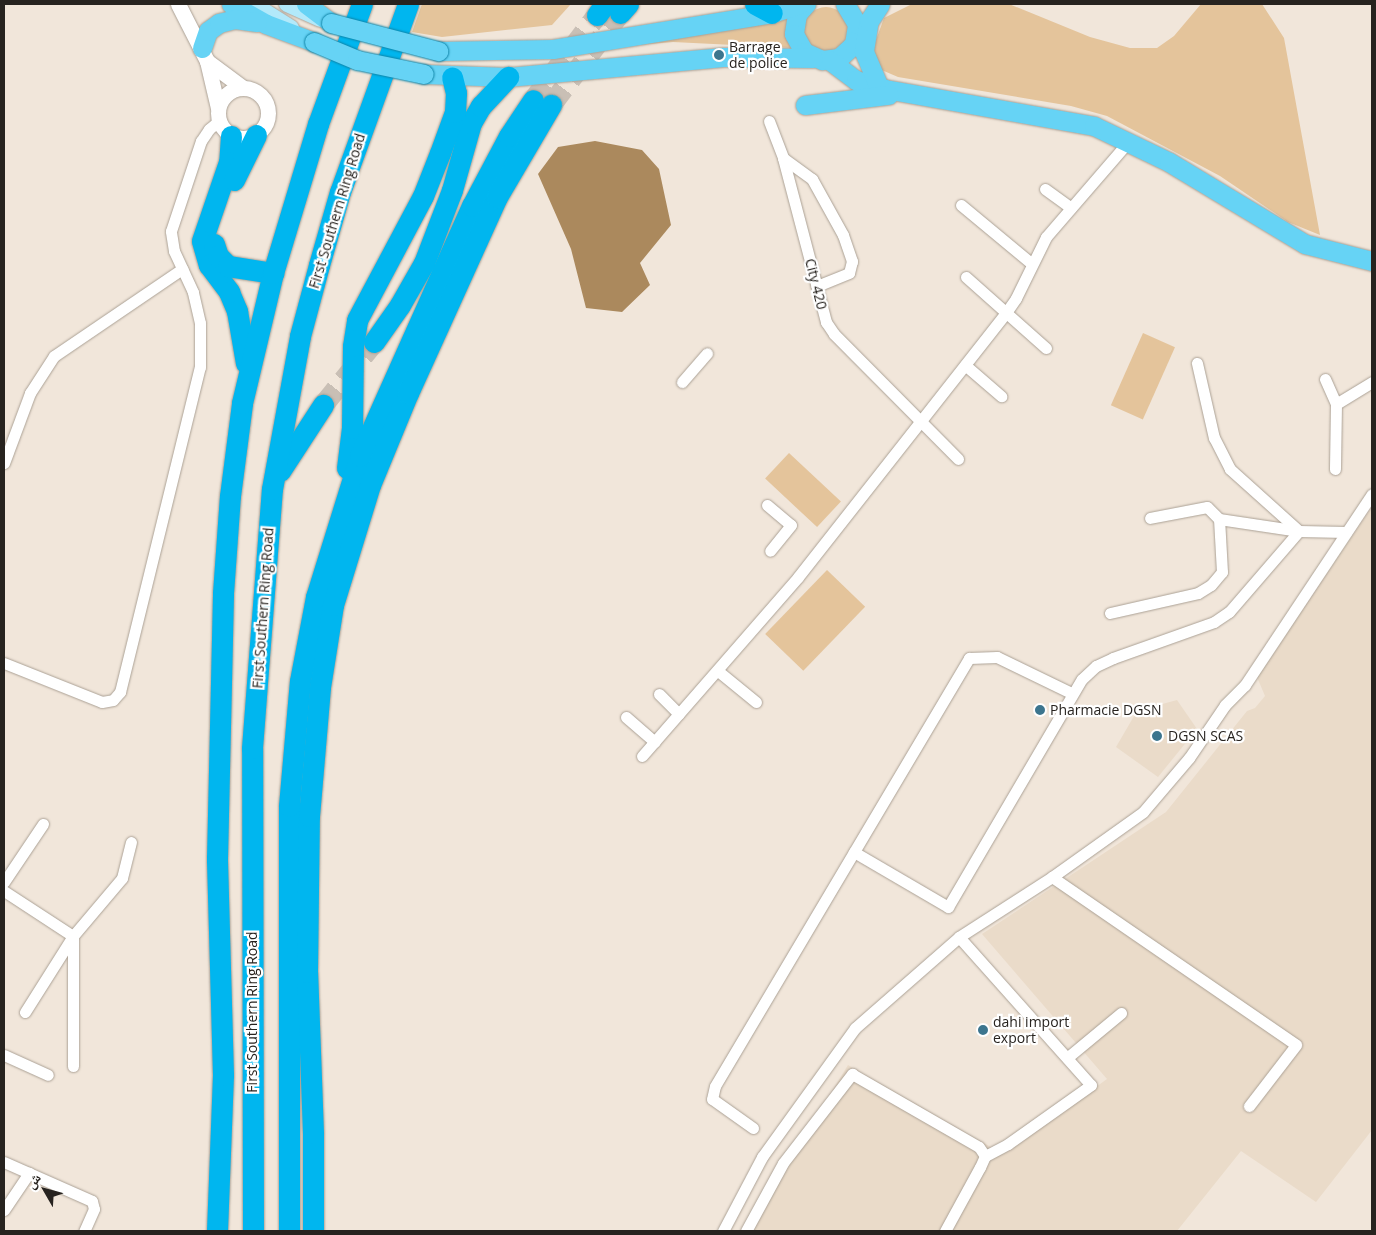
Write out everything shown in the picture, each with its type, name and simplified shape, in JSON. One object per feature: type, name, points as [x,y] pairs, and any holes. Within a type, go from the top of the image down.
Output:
[{"type":"highway","name":"First Southern Ring Road","points":[[218,1231],[223,1076],[217,859],[223,593],[230,496],[248,376],[272,273],[318,124],[362,4]]},
{"type":"highway","name":"First Southern Ring Road","points":[[253,1231],[252,748],[272,489],[300,336],[319,265],[340,192],[408,4]]},
{"type":"highway","points":[[340,511],[352,428],[357,320],[423,196],[440,153],[455,112],[456,93],[452,77]]},
{"type":"highway","points":[[374,342],[400,305],[424,263],[452,190],[471,123],[481,106],[508,77]]},
{"type":"highway","points":[[289,1231],[291,764],[307,640],[340,511],[360,456],[472,206],[509,136],[542,103],[408,393],[370,485],[333,605],[320,687],[309,816],[306,972],[313,1133],[313,1231]]},
{"type":"highway","points":[[223,122],[229,162],[202,241],[209,265],[229,292],[237,311],[248,376]]},
{"type":"highway","points":[[256,135],[240,163],[214,242],[218,256],[228,266],[272,273]]},
{"type":"highway","points":[[272,489],[287,456],[323,405]]},
{"type":"main road","points":[[231,4],[266,24],[356,60],[424,74],[452,77],[508,77],[723,57],[839,58],[854,44],[857,24],[850,9],[875,4]]},
{"type":"main road","points":[[253,4],[314,42]]},
{"type":"main road","points":[[287,4],[331,23],[438,51],[552,49],[763,8],[799,4]]},
{"type":"main road","points":[[306,4],[331,23]]},
{"type":"main road","points":[[806,4],[797,14],[794,34],[798,44],[856,80],[913,95],[1094,126],[1129,141],[1305,244],[1372,261]]},
{"type":"main road","points":[[879,87],[864,51],[869,21],[880,4]]},
{"type":"main road","points":[[205,54],[208,31],[219,22],[236,19],[266,24]]},
{"type":"main road","points":[[805,105],[859,96],[913,95]]},
{"type":"street","points":[[178,4],[205,54],[223,122],[243,138],[256,135],[265,126],[268,108],[258,92],[242,87],[205,54]]},
{"type":"street","points":[[223,122],[229,92],[242,87]]},
{"type":"street","name":"City 420","points":[[769,121],[784,158],[817,286],[821,309],[834,334],[958,459]]},
{"type":"street","points":[[4,663],[102,702],[113,700],[120,692],[200,367],[200,323],[193,292],[172,245],[173,225],[202,141],[209,129],[223,122]]},
{"type":"street","points":[[642,756],[798,577],[1016,298],[1040,244],[1129,141]]},
{"type":"street","points":[[784,158],[812,179],[843,236],[852,261],[849,273],[817,286]]},
{"type":"street","points":[[1045,189],[1071,208]]},
{"type":"street","points":[[960,205],[1032,264]]},
{"type":"street","points":[[4,463],[30,393],[54,356],[182,269]]},
{"type":"street","points":[[966,277],[1004,314],[1046,348]]},
{"type":"street","points":[[682,382],[707,353]]},
{"type":"street","points":[[1197,363],[1214,438],[1230,469],[1299,531]]},
{"type":"street","points":[[965,365],[1001,396]]},
{"type":"street","points":[[1325,379],[1336,404],[1335,469]]},
{"type":"street","points":[[1336,404],[1372,382]]},
{"type":"street","points":[[723,1231],[762,1157],[855,1028],[959,937],[1052,877],[1143,812],[1189,758],[1225,705],[1245,685],[1372,494]]},
{"type":"street","points":[[767,505],[791,524],[770,551]]},
{"type":"street","points":[[1150,518],[1207,507],[1220,519],[1299,531],[1346,532]]},
{"type":"street","points":[[1110,613],[1198,593],[1211,585],[1222,572],[1220,519]]},
{"type":"street","points":[[854,852],[948,907],[1071,693],[1096,666],[1214,622],[1229,612],[1299,531]]},
{"type":"street","points":[[753,1128],[712,1100],[715,1086],[969,658],[997,657],[1071,693]]},
{"type":"street","points":[[718,671],[756,702]]},
{"type":"street","points":[[658,694],[680,714]]},
{"type":"street","points":[[626,717],[654,742]]},
{"type":"street","points":[[4,882],[43,824]]},
{"type":"street","points":[[25,1012],[73,936],[122,878],[131,842]]},
{"type":"street","points":[[1052,877],[1296,1045],[1248,1106]]},
{"type":"street","points":[[4,891],[73,936]]},
{"type":"street","points":[[73,936],[73,1066]]},
{"type":"street","points":[[945,1231],[985,1156],[1008,1144],[1091,1085],[959,937]]},
{"type":"street","points":[[1068,1058],[1121,1013]]},
{"type":"street","points":[[4,1055],[48,1075]]},
{"type":"street","points":[[746,1231],[783,1163],[852,1074],[979,1147],[985,1156]]},
{"type":"street","points":[[4,1162],[92,1201],[94,1209],[84,1231]]},
{"type":"street","points":[[4,1210],[29,1173]]},
{"type":"shaded area","points":[[422,4],[571,4],[552,25],[442,37],[412,32]]},
{"type":"shaded area","points":[[912,4],[1009,4],[1090,37],[1130,48],[1157,48],[1174,36],[1201,4],[1262,4],[1284,38],[1320,235],[1288,222],[1220,176],[1107,116],[1071,106],[898,77],[877,68],[873,48],[884,18]]},
{"type":"shaded area","points":[[822,7],[830,7],[842,13],[848,29],[842,45],[830,51],[822,51],[810,45],[804,33],[804,25],[810,13]]},
{"type":"shaded area","points":[[792,16],[793,48],[673,42],[546,53]]},
{"type":"shaded area","points":[[595,141],[642,150],[659,169],[671,225],[640,263],[650,285],[622,312],[586,308],[571,249],[538,174],[558,147]]},
{"type":"shaded area","points":[[1143,333],[1175,347],[1143,419],[1111,405]]},
{"type":"shaded area","points":[[789,453],[841,501],[817,527],[765,479]]},
{"type":"shaded area","points":[[1372,507],[1372,1130],[1316,1202],[1241,1151],[1177,1231],[747,1231],[848,1065],[1003,1154],[1107,1079],[982,934],[1166,812],[1247,711],[1255,708],[1265,696],[1257,677]]},
{"type":"shaded area","points":[[827,570],[865,607],[803,671],[765,634]]},
{"type":"shaded area","name":"DGSN SCAS","points":[[1177,700],[1197,729],[1158,777],[1116,747],[1137,711]]},
{"type":"tunnel","points":[[551,105],[620,13]]},
{"type":"tunnel","points":[[533,100],[597,15]]},
{"type":"tunnel","points":[[323,405],[374,342]]},
{"type":"place","name":"Barrage de police","points":[[719,55]]},
{"type":"place","name":"Pharmacie DGSN","points":[[1040,710]]},
{"type":"place","name":"DGSN SCAS","points":[[1157,736]]},
{"type":"place","name":"dahi import export","points":[[983,1030]]}]
